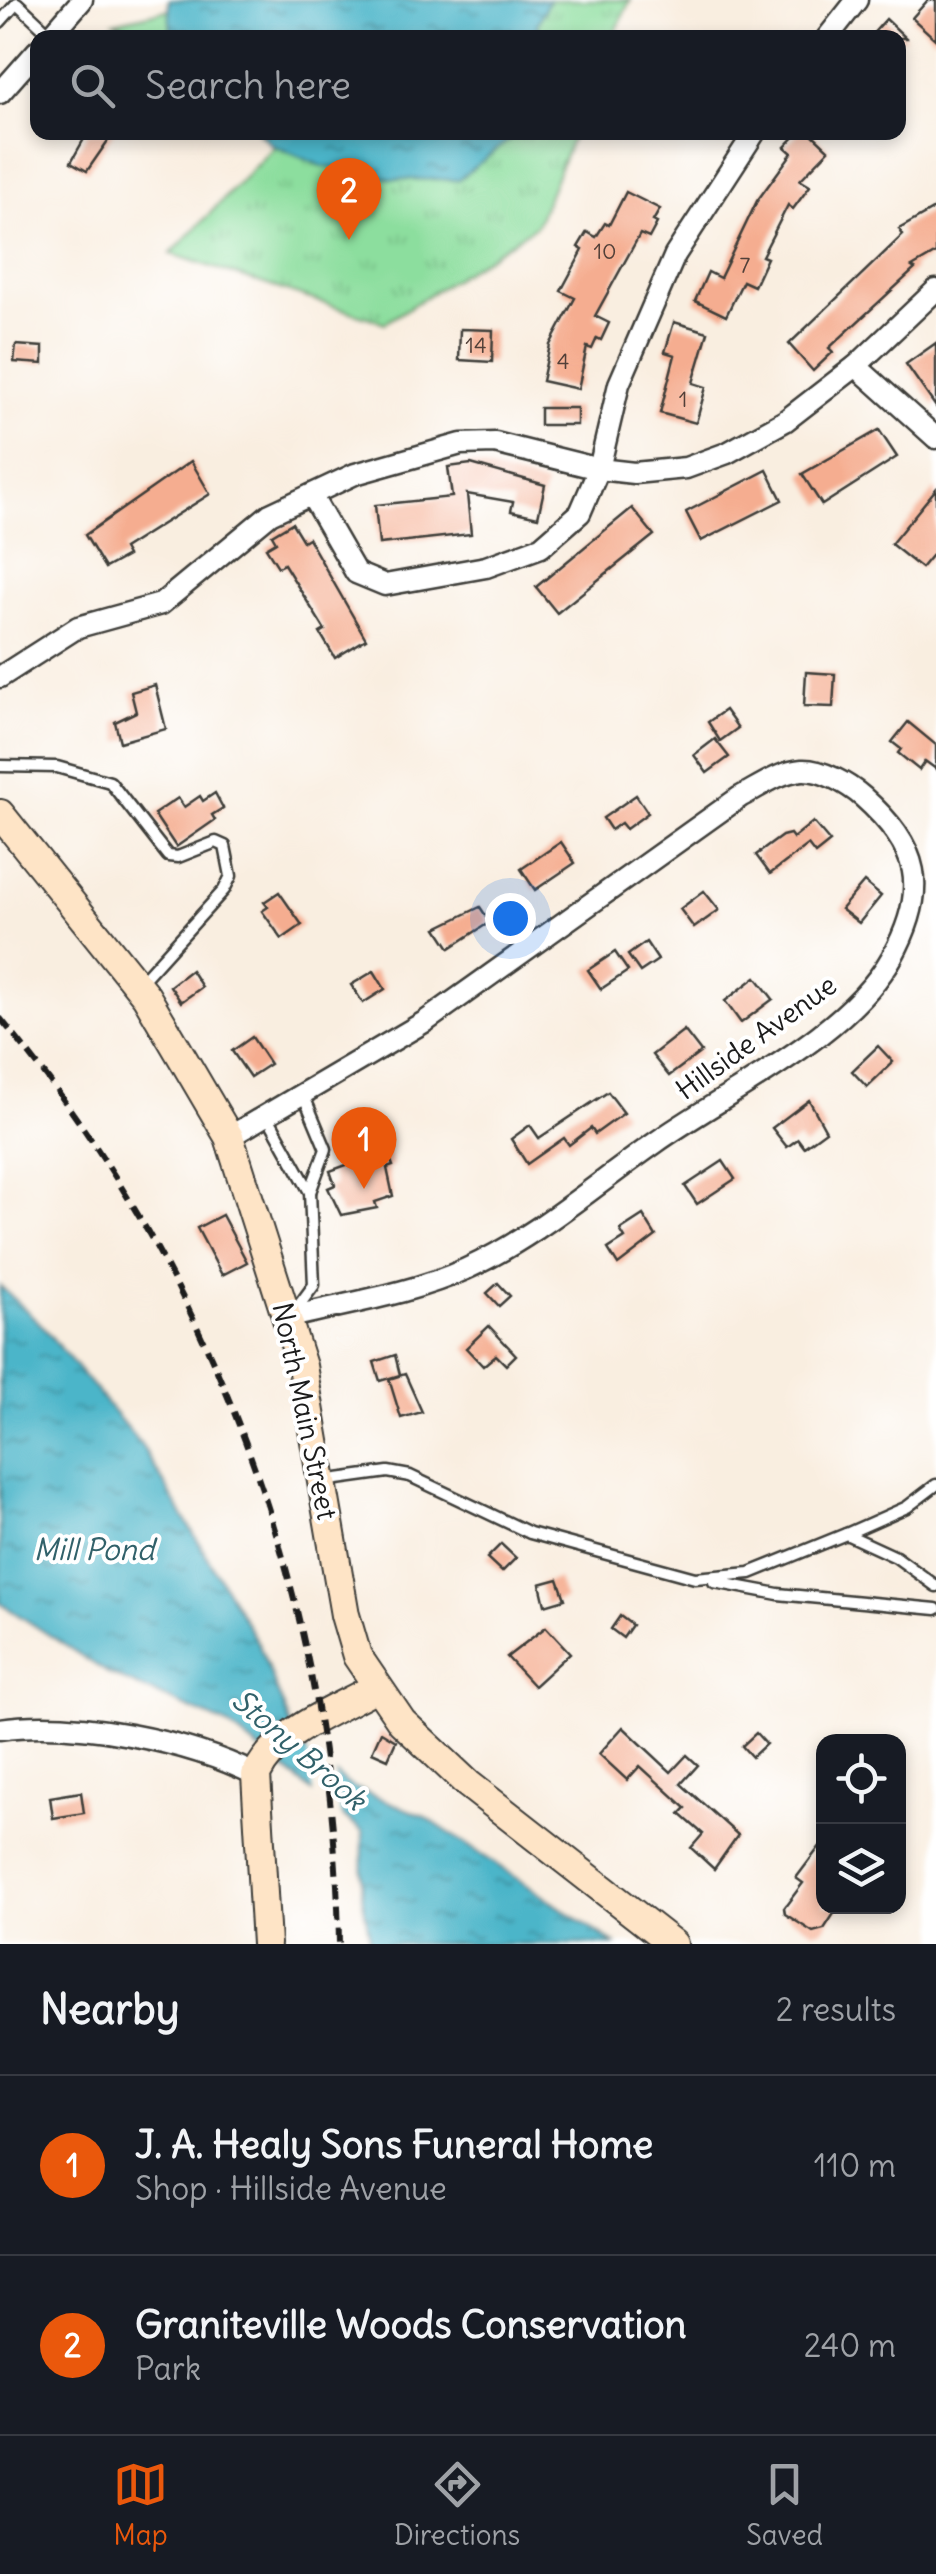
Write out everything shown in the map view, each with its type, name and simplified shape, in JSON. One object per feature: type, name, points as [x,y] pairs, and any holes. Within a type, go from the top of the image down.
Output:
[{"type":"main road","name":"North Main Street","points":[[0,814],[138,986],[189,1063],[229,1137],[290,1317],[350,1637],[376,1687],[402,1722],[468,1784],[674,1944]]},
{"type":"main road","points":[[266,1944],[261,1766],[300,1729],[376,1687]]},
{"type":"street","points":[[56,30],[82,0]]},
{"type":"street","points":[[833,30],[857,0]]},
{"type":"street","points":[[0,93],[30,59]]},
{"type":"street","points":[[311,495],[356,573],[385,584],[486,566],[541,547],[580,513],[599,469],[619,384],[675,254],[749,140]]},
{"type":"street","points":[[0,678],[78,627],[161,604],[270,514],[355,474],[461,444],[512,446],[599,469],[634,472],[686,468],[726,453],[785,420],[856,366],[936,290]]},
{"type":"street","points":[[856,366],[936,438]]},
{"type":"street","name":"Hillside Avenue","points":[[229,1137],[426,1021],[740,798],[777,777],[812,770],[847,785],[888,820],[911,855],[914,900],[892,958],[843,1014],[800,1047],[652,1145],[565,1212],[468,1268],[428,1284],[290,1317]]},
{"type":"street","points":[[0,1730],[67,1726],[261,1766]]},
{"type":"lane","points":[[0,22],[16,2],[38,30]]},
{"type":"lane","points":[[0,766],[57,767],[110,782],[168,856],[178,857],[216,842],[225,846],[231,876],[224,890],[138,986]]},
{"type":"lane","points":[[290,1317],[314,1285],[310,1192],[326,1149],[303,1094]]},
{"type":"lane","points":[[268,1117],[310,1192]]},
{"type":"lane","points":[[322,1482],[388,1472],[410,1476],[530,1533],[695,1578],[778,1594],[936,1609]]},
{"type":"lane","points":[[695,1578],[750,1572],[908,1506],[936,1485]]},
{"type":"lane","points":[[846,1534],[896,1557],[936,1586]]},
{"type":"green space","points":[[210,0],[630,0],[617,30],[132,30],[115,22]]},
{"type":"green space","points":[[280,140],[571,140],[536,226],[385,323],[171,254]]},
{"type":"water","points":[[168,0],[549,0],[537,25],[539,30],[171,30]]},
{"type":"water","points":[[267,140],[509,140],[458,180],[392,179],[321,166]]},
{"type":"water","name":"Mill Pond","points":[[0,1286],[39,1322],[142,1446],[259,1645],[299,1746],[350,1786],[424,1816],[615,1944],[371,1944],[362,1896],[363,1832],[228,1725],[109,1674],[0,1603]]},
{"type":"pier","points":[[307,1746],[334,1767],[341,1821],[314,1799]]},
{"type":"building","points":[[928,0],[936,0],[936,40],[912,18]]},
{"type":"building","points":[[886,19],[898,30],[876,30]]},
{"type":"building","points":[[83,140],[108,140],[87,171],[71,162]]},
{"type":"building","points":[[792,140],[818,140],[829,150],[800,180],[810,186],[793,209],[788,205],[762,256],[767,258],[754,286],[743,281],[726,316],[695,301],[708,272],[720,278],[757,201],[792,153],[785,147]]},
{"type":"building","points":[[626,192],[660,209],[653,221],[657,223],[649,238],[640,234],[595,316],[609,323],[601,340],[597,338],[592,349],[587,347],[578,389],[542,381],[550,345],[575,298],[561,291],[583,250],[578,247],[587,232],[596,237],[605,223],[609,225]]},
{"type":"building","points":[[936,208],[936,253],[912,267],[915,269],[829,348],[833,352],[813,371],[789,344],[903,235],[899,229]]},
{"type":"building","points":[[674,322],[708,332],[693,383],[706,387],[696,423],[660,413],[675,355],[665,352]]},
{"type":"building","points":[[460,329],[493,330],[492,362],[459,360]]},
{"type":"building","points":[[936,343],[936,407],[906,364]]},
{"type":"building","points":[[16,345],[43,347],[43,364],[14,362]]},
{"type":"building","points":[[540,408],[577,408],[577,425],[540,425]]},
{"type":"building","points":[[879,430],[897,457],[822,505],[802,474]]},
{"type":"building","points":[[191,461],[210,494],[123,549],[127,556],[105,568],[85,535]]},
{"type":"building","points":[[471,464],[545,485],[538,517],[511,511],[513,502],[467,494],[471,534],[379,544],[375,505],[452,497],[448,467]]},
{"type":"building","points":[[767,470],[782,500],[701,541],[686,512]]},
{"type":"building","points":[[936,489],[936,550],[921,568],[891,544]]},
{"type":"building","points":[[632,508],[654,535],[557,613],[536,587]]},
{"type":"building","points":[[292,523],[303,541],[308,538],[366,639],[335,658],[320,633],[325,630],[284,564],[278,567],[266,548],[276,542],[272,535]]},
{"type":"building","points":[[806,672],[835,674],[833,707],[804,706]]},
{"type":"building","points":[[155,685],[166,729],[120,742],[115,722],[136,712],[131,692]]},
{"type":"building","points":[[725,710],[738,728],[720,741],[708,722]]},
{"type":"building","points":[[908,722],[936,745],[936,769],[925,761],[919,770],[898,753],[901,749],[892,742]]},
{"type":"building","points":[[715,739],[729,757],[707,773],[694,755]]},
{"type":"building","points":[[215,793],[223,808],[212,815],[215,820],[176,847],[154,814],[178,798],[184,807],[200,796],[203,801]]},
{"type":"building","points":[[636,795],[648,813],[626,829],[621,823],[611,830],[603,818]]},
{"type":"building","points":[[813,822],[830,842],[815,854],[808,845],[770,874],[756,855],[782,836],[790,834],[793,838]]},
{"type":"building","points":[[561,842],[575,863],[535,890],[521,869]]},
{"type":"building","points":[[864,882],[881,896],[859,923],[841,909]]},
{"type":"building","points":[[704,891],[719,910],[694,928],[680,909]]},
{"type":"building","points":[[279,892],[302,925],[282,939],[262,911],[268,907],[264,902]]},
{"type":"building","points":[[480,907],[490,922],[450,948],[437,928]]},
{"type":"building","points":[[646,942],[658,960],[640,972],[628,955]]},
{"type":"building","points":[[615,952],[628,971],[601,989],[588,970]]},
{"type":"building","points":[[191,970],[202,987],[181,1002],[170,986]]},
{"type":"building","points":[[374,971],[385,989],[363,1003],[351,985]]},
{"type":"building","points":[[756,977],[773,999],[741,1023],[725,1001]]},
{"type":"building","points":[[684,1030],[701,1052],[669,1076],[652,1055]]},
{"type":"building","points":[[252,1037],[270,1064],[250,1077],[232,1051]]},
{"type":"building","points":[[878,1046],[893,1062],[867,1087],[852,1071]]},
{"type":"building","points":[[608,1092],[624,1113],[595,1134],[591,1128],[569,1145],[564,1138],[527,1164],[511,1139],[530,1125],[539,1138]]},
{"type":"building","points":[[809,1100],[826,1131],[804,1147],[798,1139],[787,1147],[772,1128]]},
{"type":"building","points":[[380,1131],[393,1166],[387,1168],[393,1196],[375,1202],[377,1208],[341,1215],[328,1188],[335,1185],[330,1171],[371,1156],[364,1137]]},
{"type":"building","points":[[723,1161],[735,1179],[697,1204],[685,1186]]},
{"type":"building","points":[[222,1215],[247,1262],[222,1275],[197,1228]]},
{"type":"building","points":[[643,1215],[656,1236],[618,1265],[608,1249],[625,1238],[620,1230]]},
{"type":"building","points":[[498,1283],[510,1296],[499,1306],[487,1293]]},
{"type":"building","points":[[489,1326],[516,1355],[506,1365],[496,1355],[483,1366],[466,1348]]},
{"type":"building","points":[[395,1355],[400,1375],[380,1381],[374,1362]]},
{"type":"building","points":[[405,1374],[422,1412],[401,1418],[389,1379]]},
{"type":"building","points":[[501,1544],[516,1558],[502,1572],[487,1558]]},
{"type":"building","points":[[558,1579],[565,1599],[545,1605],[540,1584]]},
{"type":"building","points":[[620,1616],[632,1625],[623,1638],[611,1629]]},
{"type":"building","points":[[546,1627],[570,1653],[534,1686],[507,1657]]},
{"type":"building","points":[[623,1727],[671,1772],[687,1755],[698,1765],[681,1784],[738,1835],[714,1869],[691,1848],[703,1834],[680,1814],[686,1808],[640,1766],[627,1780],[599,1754]]},
{"type":"building","points":[[381,1732],[396,1741],[388,1759],[372,1752]]},
{"type":"building","points":[[756,1733],[766,1744],[752,1757],[742,1746]]},
{"type":"building","points":[[81,1792],[84,1813],[53,1818],[50,1797]]},
{"type":"building","points":[[816,1852],[816,1914],[834,1914],[824,1929],[813,1932],[785,1914],[784,1908],[803,1883],[796,1878]]},
{"type":"railway","points":[[0,1018],[77,1119],[144,1225],[201,1336],[249,1452],[287,1571],[314,1693],[332,1818],[339,1944]]},
{"type":"place","name":"Graniteville Woods Conservation","points":[[349,240]]},
{"type":"place","name":"J. A. Healy Sons Funeral Home","points":[[364,1189]]},
{"type":"water label","name":"Stony Brook","points":[[299,1750]]}]
